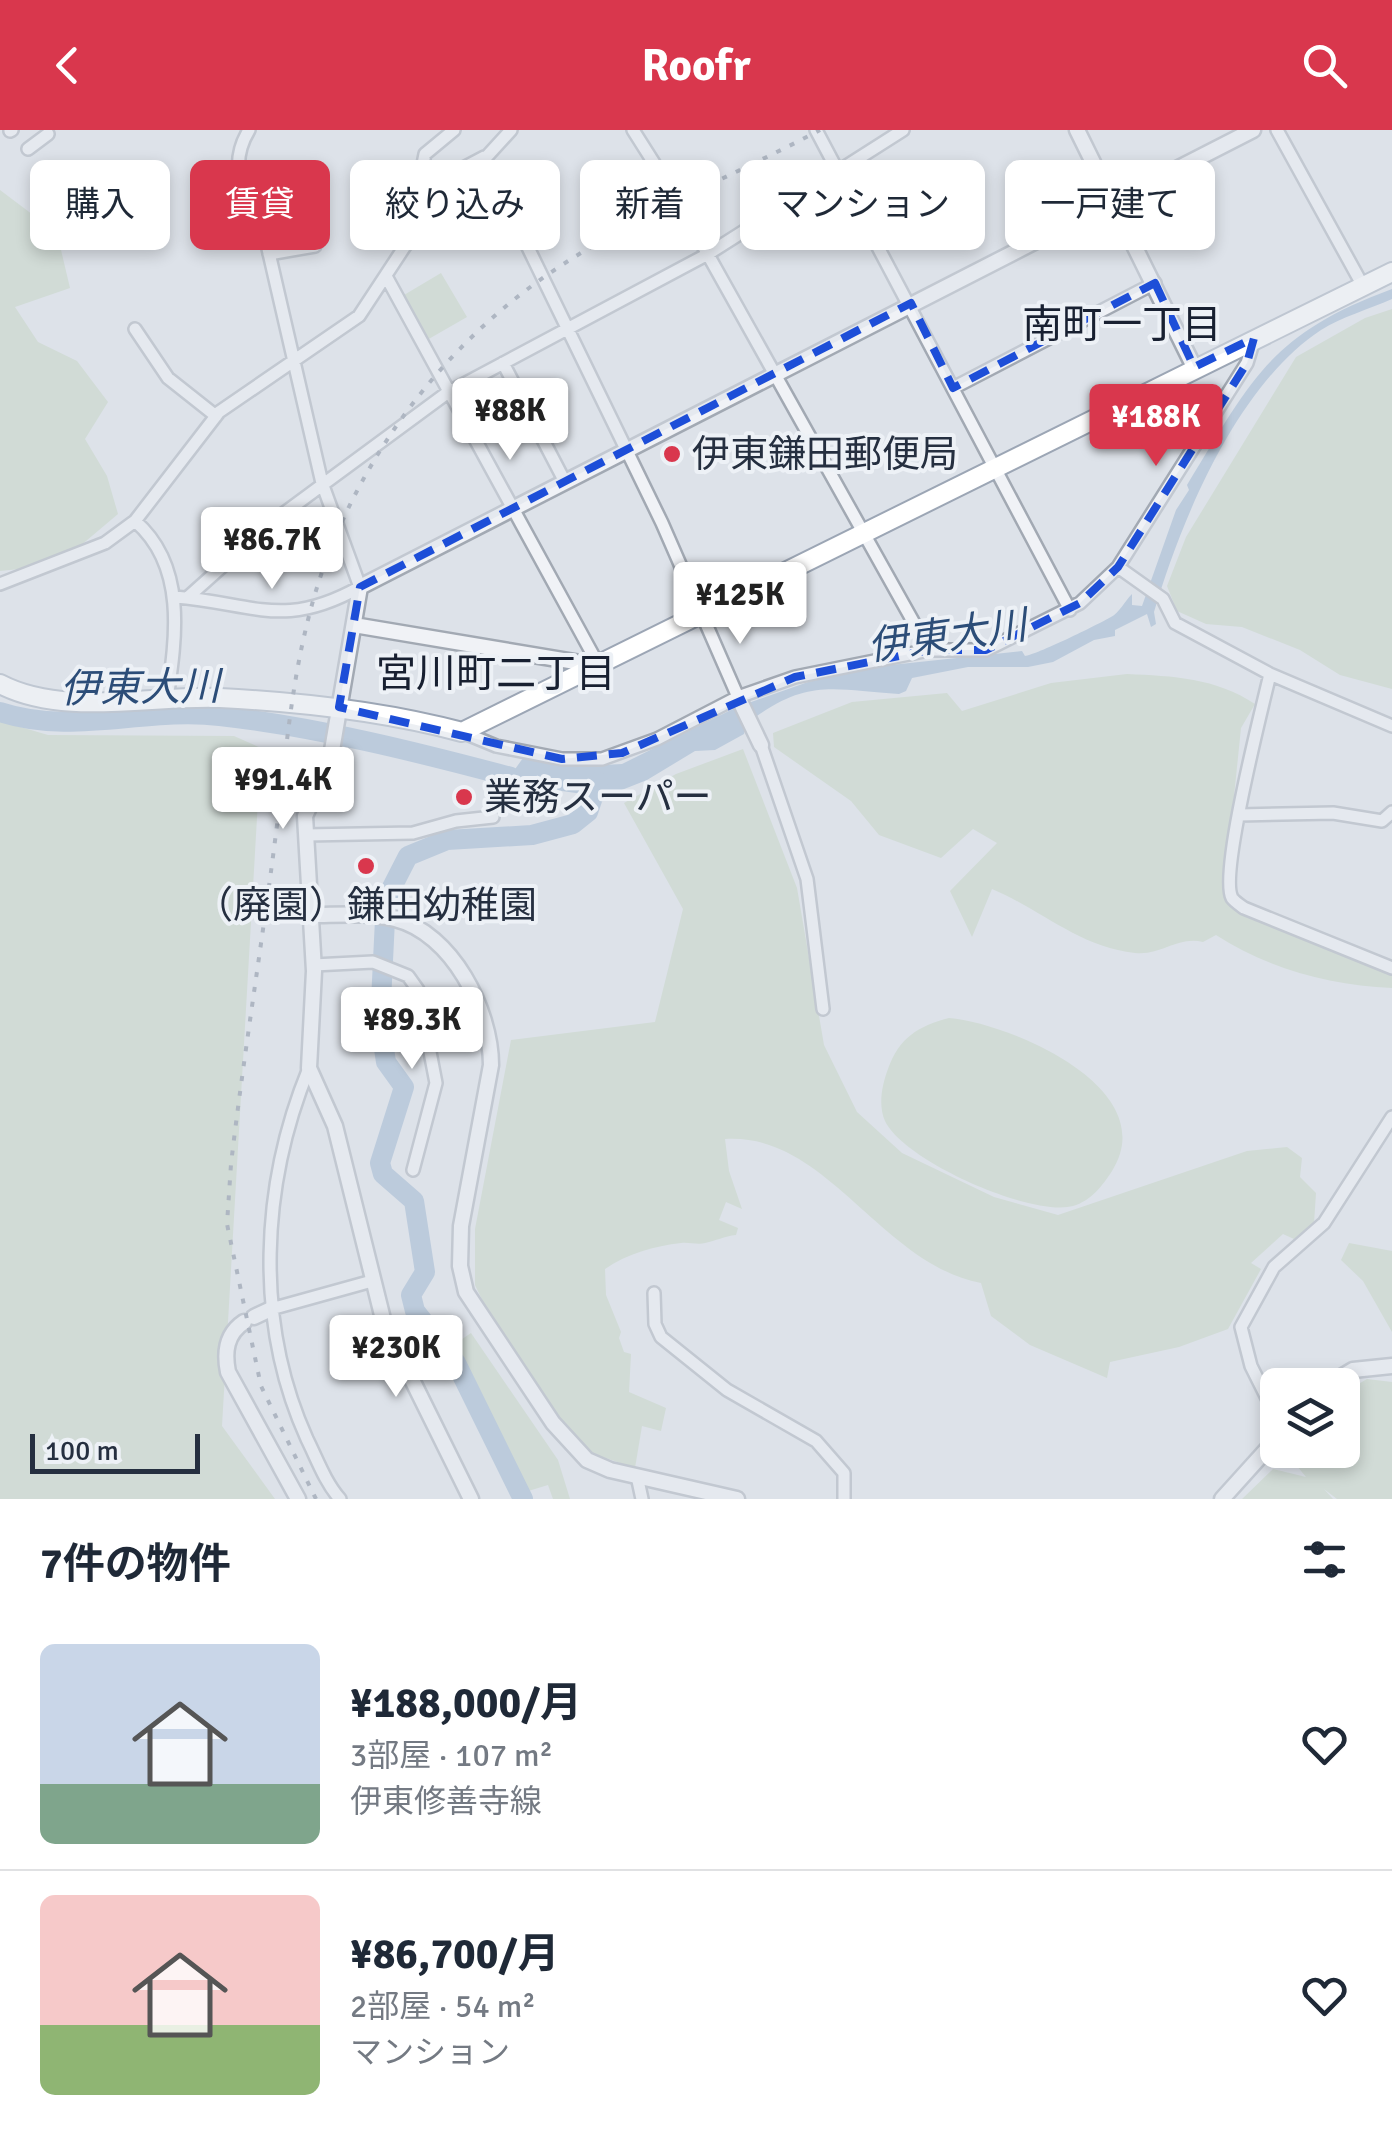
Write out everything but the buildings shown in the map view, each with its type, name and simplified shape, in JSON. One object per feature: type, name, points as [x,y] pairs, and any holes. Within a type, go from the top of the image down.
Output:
[{"type":"main road","points":[[0,684],[21,695],[61,700],[167,698],[338,714],[462,732],[1392,272]]},
{"type":"street","points":[[249,130],[240,147],[237,173],[244,198],[263,227],[322,483],[360,587],[330,762],[305,816],[314,965],[309,1068],[282,1142],[274,1200],[271,1309],[291,1400],[329,1485],[340,1499]]},
{"type":"street","points":[[454,130],[425,154],[423,164],[430,173],[448,176],[484,157]]},
{"type":"street","points":[[0,584],[105,543],[136,522],[216,416],[359,316],[405,246],[512,130]]},
{"type":"street","points":[[633,130],[650,160]]},
{"type":"street","points":[[816,130],[832,160]]},
{"type":"street","points":[[854,160],[903,130]]},
{"type":"street","points":[[1077,130],[1092,160]]},
{"type":"street","points":[[1193,160],[1253,130]]},
{"type":"street","points":[[1278,130],[1363,286]]},
{"type":"street","points":[[28,149],[48,134]]},
{"type":"street","points":[[484,157],[704,612],[761,744],[807,880],[823,1009]]},
{"type":"street","points":[[181,597],[322,483],[446,393],[566,332],[740,233]]},
{"type":"street","points":[[269,254],[292,250]]},
{"type":"street","points":[[706,250],[928,650]]},
{"type":"street","points":[[882,250],[1070,610]]},
{"type":"street","points":[[181,597],[246,610],[293,612],[330,604],[512,506],[1015,250]]},
{"type":"street","points":[[1138,250],[1194,367]]},
{"type":"street","points":[[387,278],[446,393],[599,666]]},
{"type":"street","points":[[953,388],[1155,284]]},
{"type":"street","points":[[134,329],[168,378],[216,416]]},
{"type":"street","points":[[462,732],[496,746],[562,759],[602,760],[657,739],[738,698],[796,677],[928,650],[986,650],[1070,610],[1124,570],[1247,364],[1254,338]]},
{"type":"street","points":[[503,363],[564,480]]},
{"type":"street","points":[[136,522],[155,544],[181,597],[167,698]]},
{"type":"street","points":[[1124,570],[1163,599],[1175,622],[1270,674],[1392,726]]},
{"type":"street","points":[[354,624],[599,666]]},
{"type":"street","points":[[1270,674],[1239,815],[1230,884],[1232,898],[1244,908],[1392,968]]},
{"type":"street","points":[[1239,815],[1333,813],[1382,821],[1392,812]]},
{"type":"street","points":[[306,836],[412,834],[456,821],[493,818]]},
{"type":"street","points":[[310,914],[397,919],[420,930],[451,959],[472,991],[492,1045],[461,1226],[460,1266],[466,1292],[574,1449],[610,1470],[680,1492],[737,1499]]},
{"type":"street","points":[[314,965],[372,962],[393,968],[418,990],[436,1084],[413,1170]]},
{"type":"street","points":[[309,1068],[335,1126],[384,1323],[471,1499]]},
{"type":"street","points":[[1260,1384],[1251,1366],[1242,1326],[1274,1268],[1324,1223],[1392,1117]]},
{"type":"street","points":[[298,1499],[228,1372],[224,1352],[231,1335],[271,1309],[372,1280]]},
{"type":"street","points":[[654,1293],[655,1324],[661,1337],[742,1400],[816,1442],[844,1473],[844,1499]]},
{"type":"street","points":[[1360,1369],[1392,1366]]},
{"type":"street","points":[[1222,1499],[1260,1457]]},
{"type":"street","points":[[638,1476],[642,1499]]},
{"type":"highlighted area","points":[[1155,283],[1194,367],[1254,338],[1247,363],[1118,567],[1080,603],[986,650],[929,650],[795,677],[622,753],[562,759],[339,707],[360,587],[911,303],[953,388]]},
{"type":"green space","points":[[0,190],[30,213],[30,250],[61,250],[70,288],[15,307],[38,342],[77,361],[108,402],[85,439],[107,476],[118,514],[73,552],[29,568],[0,571]]},
{"type":"green space","points":[[441,273],[467,317],[420,344],[399,308],[408,303],[404,295]]},
{"type":"green space","points":[[1392,309],[1392,689],[1340,675],[1300,650],[1242,627],[1206,624],[1177,611],[1167,586],[1186,537],[1296,357],[1365,318]]},
{"type":"green space","points":[[1127,674],[1209,684],[1255,704],[1241,728],[1225,884],[1228,900],[1392,973],[1392,988],[1301,973],[1257,957],[1216,935],[1203,942],[1185,942],[1153,952],[1115,949],[1078,936],[992,889],[972,937],[950,891],[997,843],[973,829],[941,858],[879,835],[851,801],[774,747],[773,733],[852,702],[947,693],[962,711],[1051,683]]},
{"type":"green space","points":[[0,721],[48,735],[234,736],[261,748],[222,1426],[275,1499],[0,1499]]},
{"type":"green space","points":[[743,749],[797,888],[824,1045],[857,1112],[902,1153],[994,1197],[1058,1215],[1247,1151],[1287,1147],[1302,1158],[1300,1177],[1316,1193],[1314,1223],[1294,1239],[1283,1234],[1251,1263],[1261,1269],[1228,1329],[1179,1347],[1110,1362],[1107,1378],[1030,1345],[991,1316],[981,1283],[945,1271],[913,1252],[824,1176],[794,1156],[761,1142],[725,1139],[729,1171],[742,1209],[726,1202],[719,1220],[738,1228],[736,1235],[702,1244],[681,1243],[651,1249],[605,1269],[606,1295],[621,1332],[619,1338],[624,1352],[631,1354],[629,1392],[666,1408],[661,1431],[642,1426],[635,1468],[594,1454],[558,1420],[491,1318],[475,1285],[475,1229],[511,1040],[655,1022],[683,909],[624,803],[676,774]]},
{"type":"green space","points":[[949,1018],[1007,1032],[1041,1047],[1073,1065],[1099,1087],[1117,1113],[1122,1141],[1112,1171],[1091,1196],[1073,1206],[1029,1203],[970,1183],[916,1153],[897,1137],[885,1121],[881,1102],[893,1058],[911,1035]]},
{"type":"green space","points":[[1349,1243],[1392,1251],[1392,1332],[1363,1281],[1341,1260]]},
{"type":"green space","points":[[471,1333],[558,1460],[570,1499],[553,1499],[548,1485],[525,1492],[449,1348]]},
{"type":"green space","points":[[1367,1379],[1392,1382],[1392,1499],[1337,1499],[1324,1489],[1333,1499],[1242,1499],[1273,1469],[1306,1477],[1299,1468],[1360,1468],[1360,1383]]},
{"type":"water","points":[[1392,289],[1392,299],[1329,325],[1291,354],[1238,419],[1180,537],[1154,612],[1156,624],[1151,627],[1147,614],[1115,630],[1115,636],[1094,640],[1053,662],[1028,667],[968,667],[912,678],[906,691],[899,694],[837,689],[804,693],[767,709],[746,724],[744,734],[715,750],[695,751],[647,780],[604,797],[527,786],[476,765],[513,772],[523,758],[566,767],[622,764],[737,707],[808,682],[872,667],[1022,651],[1025,656],[1111,617],[1132,594],[1132,605],[1142,606],[1176,510],[1189,490],[1187,485],[1248,388],[1268,364],[1318,324]]},
{"type":"waterway","name":"伊東大川","points":[[0,712],[54,721],[220,716],[330,734],[511,777]]},
{"type":"waterway","points":[[523,1499],[456,1363],[415,1311],[411,1295],[425,1272],[414,1201],[383,1174],[380,1163],[404,1087],[386,1062],[380,1022],[386,899],[408,856],[447,840],[532,835],[573,824],[588,812],[598,782]]},
{"type":"railway","points":[[316,1499],[261,1386],[227,1224],[236,1122],[292,702],[320,577],[359,486],[384,444],[413,403],[479,330],[551,272],[625,227],[820,130]]},
{"type":"place","name":"伊東鎌田郵便局","points":[[672,454]]},
{"type":"place","name":"業務スーパー","points":[[464,797]]},
{"type":"place","name":"（廃園）鎌田幼稚園","points":[[366,866]]},
{"type":"district","name":"南町一丁目","points":[[1122,324]]},
{"type":"district","name":"宮川町二丁目","points":[[496,673]]}]
